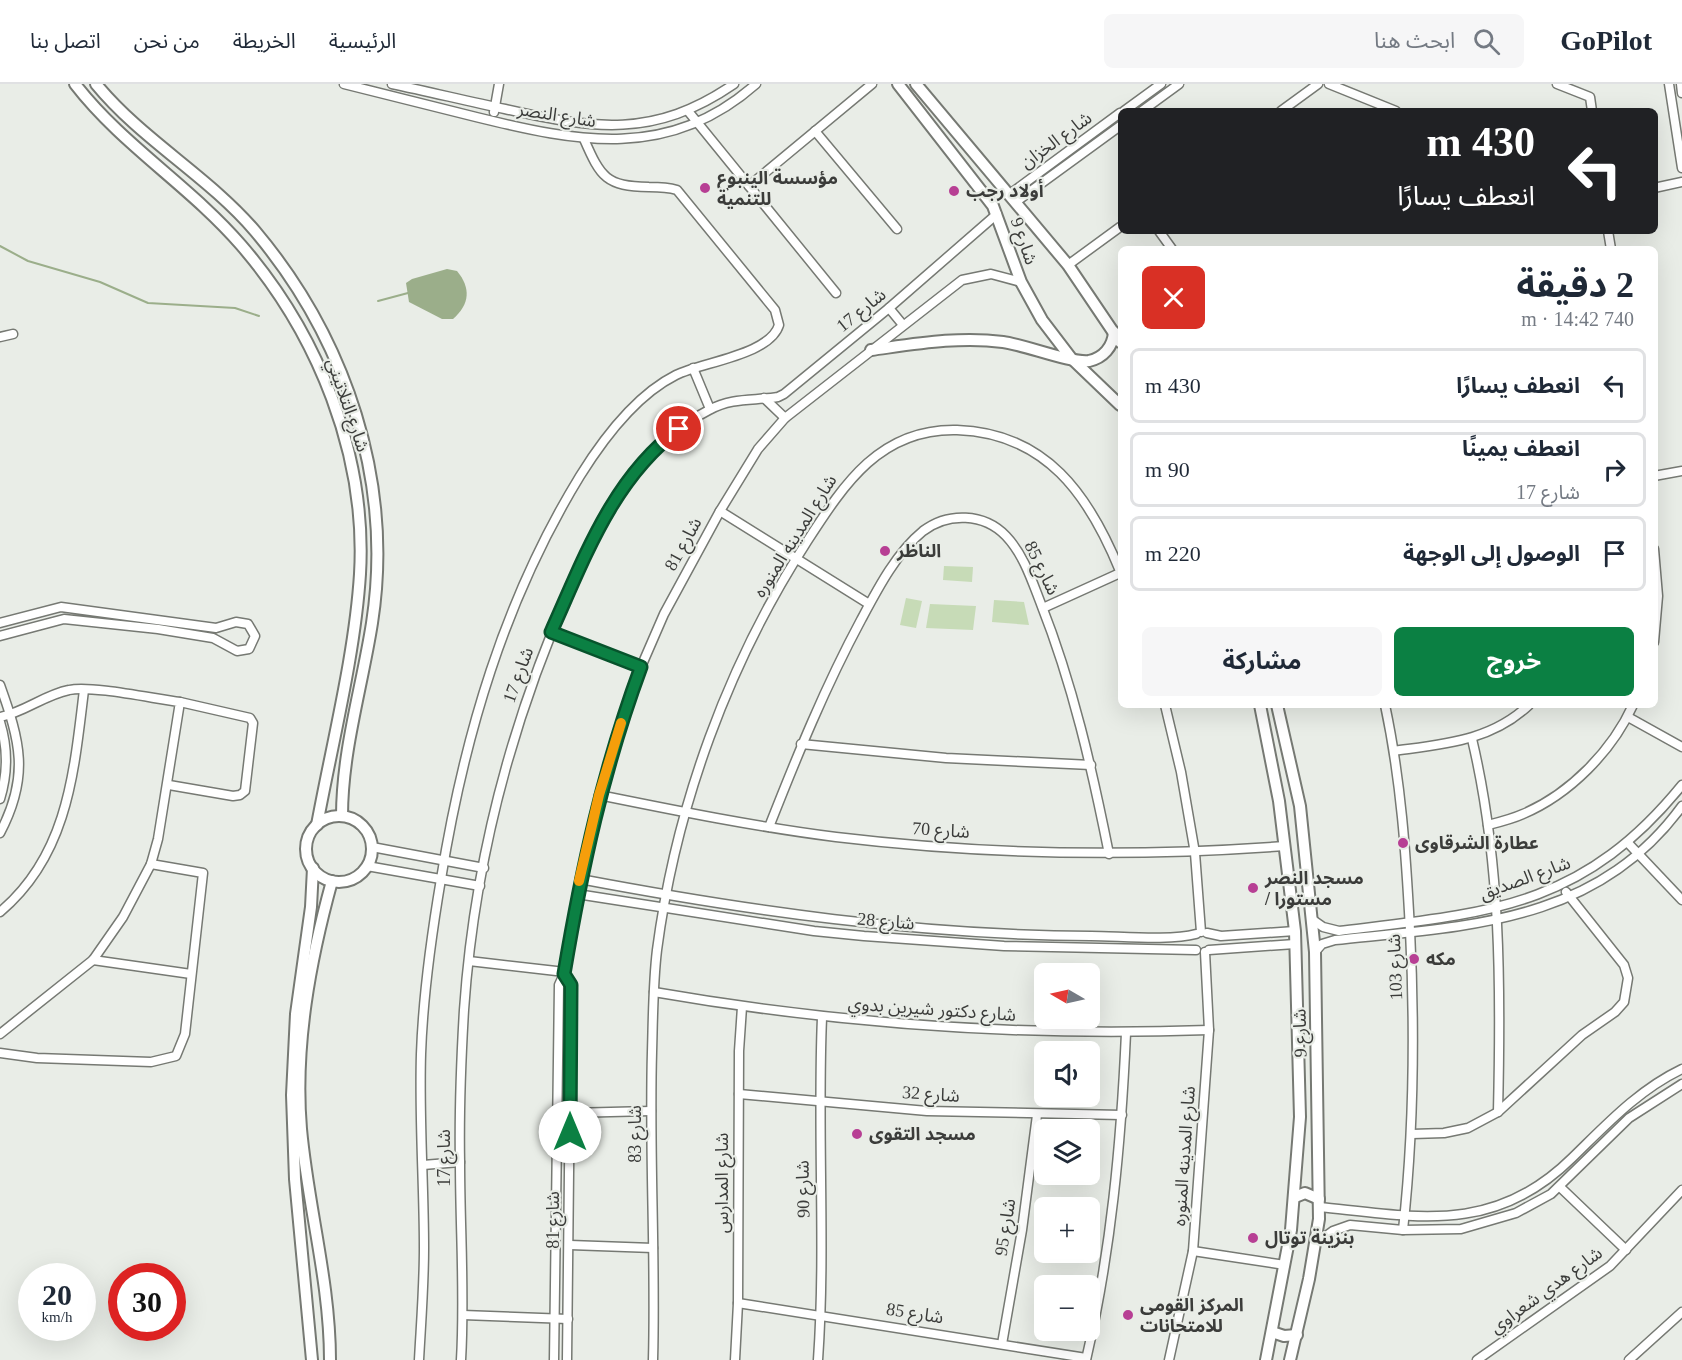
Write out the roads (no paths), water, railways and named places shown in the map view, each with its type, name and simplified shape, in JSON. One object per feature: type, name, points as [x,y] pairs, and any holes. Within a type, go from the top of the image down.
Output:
[{"type":"main road","name":"شارع التلاتيني","points":[[75,84],[110,125],[206,209],[255,262],[296,322],[318,366],[336,411],[354,480],[359,526],[360,572],[355,618],[317,825]]},
{"type":"main road","name":"شارع التلاتيني","points":[[96,84],[124,115],[218,192],[270,249],[299,291],[324,335],[354,406],[371,479],[376,526],[376,574],[372,621],[343,785],[342,816]]},
{"type":"main road","name":"شارع 9","points":[[898,84],[981,189],[997,214],[1021,282],[1042,320],[1071,358],[1118,403]]},
{"type":"main road","name":"شارع 9","points":[[916,84],[1068,265],[1117,337]]},
{"type":"main road","points":[[871,350],[935,341],[977,339],[1018,344],[1085,361],[1100,357],[1117,337]]},
{"type":"main road","name":"شارع 9","points":[[1261,708],[1275,778],[1295,931],[1300,1117],[1295,1197],[1285,1265],[1266,1360]]},
{"type":"main road","name":"شارع 9","points":[[1278,708],[1300,806],[1315,952],[1319,1203],[1315,1244],[1290,1360]]},
{"type":"main road","points":[[312,1360],[295,1179],[292,1095],[296,1014],[311,907],[313,868],[307,845],[317,825],[328,817],[342,816],[363,826],[370,836],[372,848],[367,866],[352,879],[332,881],[313,868]]},
{"type":"main road","points":[[330,1360],[324,1276],[301,1128],[300,1074],[311,968],[332,881]]},
{"type":"main road","points":[[1298,1163],[1306,1169],[1318,1164]]},
{"type":"main road","points":[[1295,1197],[1305,1193],[1319,1203]]},
{"type":"main road","points":[[1272,1332],[1284,1336],[1297,1335]]},
{"type":"street","name":"شارع النصر","points":[[344,84],[494,121],[585,140],[643,137],[671,132],[722,110],[756,84]]},
{"type":"street","name":"شارع النصر","points":[[392,84],[572,124],[595,126],[642,123],[688,111],[734,84]]},
{"type":"street","points":[[494,121],[494,107],[499,84]]},
{"type":"street","points":[[749,186],[872,84]]},
{"type":"street","name":"شارع الخزان","points":[[1128,108],[1161,84]]},
{"type":"street","points":[[1146,108],[1179,84]]},
{"type":"street","points":[[1285,108],[1318,84]]},
{"type":"street","points":[[1329,84],[1389,108]]},
{"type":"street","points":[[1557,84],[1590,97],[1592,108]]},
{"type":"street","points":[[1670,84],[1682,168]]},
{"type":"street","points":[[1681,84],[1682,93]]},
{"type":"street","points":[[688,111],[836,293]]},
{"type":"street","name":"شارع الخزان","points":[[1014,198],[1118,115]]},
{"type":"street","name":"شارع الخزان","points":[[1014,198],[1118,127]]},
{"type":"street","points":[[815,131],[897,229]]},
{"type":"street","points":[[419,1360],[424,1250],[420,1095],[423,1010],[432,926],[443,861],[460,772],[485,684],[518,598],[542,547],[580,477],[615,428],[657,387],[693,368],[757,347],[770,339],[779,325],[775,310],[676,190],[628,187],[608,181],[595,164],[585,140]]},
{"type":"street","points":[[1658,187],[1682,182]]},
{"type":"street","name":"شارع 17","points":[[461,1360],[463,1315],[460,1162],[462,1048],[469,961],[480,886],[518,726],[551,632],[591,543],[619,492],[634,472],[669,437],[710,409],[736,399],[778,397],[789,390],[889,309],[997,214]]},
{"type":"street","points":[[1068,265],[1118,228]]},
{"type":"street","name":"شارع 81","points":[[554,1360],[560,981],[564,973],[577,894],[599,795],[641,667],[664,614],[720,511],[758,449],[786,418],[955,284],[969,277],[991,274],[1021,282]]},
{"type":"street","points":[[889,309],[903,325]]},
{"type":"street","points":[[0,337],[13,334]]},
{"type":"street","points":[[693,368],[710,409]]},
{"type":"street","points":[[764,398],[786,418]]},
{"type":"street","name":"شارع المدينه المنوره","points":[[664,909],[686,813],[707,747],[732,682],[796,559],[836,496],[860,468],[882,451],[907,439],[952,430],[979,431],[1005,437],[1051,464],[1087,504],[1107,539],[1118,567]]},
{"type":"street","points":[[1658,475],[1682,471]]},
{"type":"street","points":[[720,511],[870,604]]},
{"type":"street","name":"شارع 85","points":[[769,828],[801,744],[870,604],[898,560],[922,533],[938,523],[957,518],[983,521],[1005,536],[1021,557],[1043,608],[1070,686],[1091,765],[1109,854]]},
{"type":"street","points":[[1043,608],[1118,573]]},
{"type":"street","points":[[0,623],[61,607],[216,628],[240,621],[248,624],[255,636],[249,649],[237,651],[213,638],[64,619],[0,636]]},
{"type":"street","points":[[551,632],[641,667]]},
{"type":"street","points":[[0,685],[18,741],[18,777],[13,803],[0,833]]},
{"type":"street","points":[[0,717],[10,715],[50,695],[73,689],[180,702],[250,718],[253,723],[244,791],[240,795],[233,796],[169,785]]},
{"type":"street","points":[[0,912],[36,873],[61,826],[79,735],[84,690]]},
{"type":"street","points":[[0,1034],[93,960],[123,917],[152,864],[169,785],[180,702]]},
{"type":"street","points":[[1166,708],[1181,772],[1195,853],[1201,933],[1212,941],[1203,951],[1192,941],[1201,933]]},
{"type":"street","name":"شارع 103","points":[[1386,708],[1394,751],[1404,831],[1414,1022],[1412,1134],[1403,1230]]},
{"type":"street","points":[[1394,751],[1472,739],[1497,729],[1525,708]]},
{"type":"street","points":[[1488,825],[1523,814],[1551,799],[1581,776],[1605,749],[1632,708]]},
{"type":"street","points":[[1628,717],[1682,747]]},
{"type":"street","points":[[0,722],[6,747],[6,765],[0,798]]},
{"type":"street","points":[[1472,739],[1482,782],[1488,825],[1497,921],[1498,1112]]},
{"type":"street","points":[[801,744],[946,758],[1091,765]]},
{"type":"street","name":"شارع الصديق","points":[[1315,952],[1322,944],[1335,939],[1410,927],[1496,909],[1563,885],[1603,862],[1628,843],[1682,785]]},
{"type":"street","name":"شارع 70","points":[[599,795],[769,828],[916,844],[1109,854],[1195,853],[1285,846]]},
{"type":"street","name":"شارع الصديق","points":[[1313,920],[1323,927],[1339,932],[1497,921],[1534,911],[1613,872],[1637,854],[1682,806]]},
{"type":"street","points":[[1628,843],[1682,900]]},
{"type":"street","points":[[372,848],[484,868]]},
{"type":"street","points":[[0,1053],[37,1058],[151,1062],[176,1056],[185,1034],[203,873],[152,864]]},
{"type":"street","points":[[367,866],[440,881],[480,886]]},
{"type":"street","name":"شارع 28","points":[[580,879],[816,919],[1014,934],[1145,936],[1201,933],[1221,936],[1295,931]]},
{"type":"street","points":[[1412,1134],[1444,1133],[1468,1128],[1498,1112],[1582,1035],[1615,1012],[1624,1002],[1628,978],[1624,965],[1568,896],[1563,885]]},
{"type":"street","name":"شارع 28","points":[[577,894],[814,931],[1004,946],[1203,951],[1295,944]]},
{"type":"street","name":"شارع 83","points":[[653,1360],[651,1111],[654,992],[664,909]]},
{"type":"street","points":[[814,931],[816,919]]},
{"type":"street","name":"شارع المدينه المنوره","points":[[1169,1360],[1193,1251],[1209,1030],[1203,951]]},
{"type":"street","points":[[93,960],[191,974]]},
{"type":"street","points":[[469,961],[564,973]]},
{"type":"street","name":"شارع 81","points":[[564,973],[571,985],[567,1360]]},
{"type":"street","name":"شارع دكتور شيرين بدوي","points":[[654,992],[822,1018],[900,1025],[1126,1034],[1209,1030]]},
{"type":"street","name":"شارع المدارس","points":[[735,1360],[738,1302],[739,1094],[742,1007]]},
{"type":"street","name":"شارع 90","points":[[818,1360],[821,1315],[819,1101],[822,1018]]},
{"type":"street","points":[[1086,1359],[1107,1251],[1122,1115],[1126,1034]]},
{"type":"street","points":[[1315,1244],[1333,1232],[1350,1226],[1403,1230],[1461,1229],[1487,1223],[1537,1204],[1560,1187],[1629,1118],[1681,1086],[1678,1071],[1642,1093],[1615,1115],[1571,1160],[1530,1192],[1508,1203],[1453,1217],[1405,1216],[1348,1210],[1319,1203]]},
{"type":"street","name":"شارع 32","points":[[739,1094],[927,1111],[1122,1115]]},
{"type":"street","points":[[570,1113],[651,1111]]},
{"type":"street","name":"شارع 95","points":[[1002,1344],[1022,1230],[1037,1115]]},
{"type":"street","points":[[423,1165],[460,1162]]},
{"type":"street","points":[[557,1172],[570,1171]]},
{"type":"street","points":[[1560,1187],[1626,1250]]},
{"type":"street","name":"شارع هدي شعراوي","points":[[1476,1360],[1586,1284],[1626,1250],[1682,1190]]},
{"type":"street","points":[[1348,1210],[1345,1217],[1350,1226]]},
{"type":"street","points":[[570,1245],[653,1248]]},
{"type":"street","points":[[1193,1251],[1285,1265]]},
{"type":"street","name":"شارع 85","points":[[738,1302],[1086,1359]]},
{"type":"street","points":[[1629,1360],[1682,1312]]},
{"type":"street","points":[[463,1315],[568,1319]]},
{"type":"waterway","points":[[0,246],[28,261],[100,282],[148,303],[235,308],[259,316]]},
{"type":"waterway","points":[[378,301],[408,293]]},
{"type":"place","name":"مؤسسة الينبوع للتنمية","points":[[705,188]]},
{"type":"place","name":"أولاد رجب","points":[[954,191]]},
{"type":"place","name":"الناظر","points":[[885,551]]},
{"type":"place","name":"عطارة الشرقاوى","points":[[1403,843]]},
{"type":"place","name":"مسجد النصر / مستورا","points":[[1253,888]]},
{"type":"place","name":"مكه","points":[[1414,959]]},
{"type":"place","name":"مسجد التقوى","points":[[857,1134]]},
{"type":"place","name":"بنزينة توتال","points":[[1253,1238]]},
{"type":"place","name":"المركز القومى للامتحانات","points":[[1128,1315]]}]
